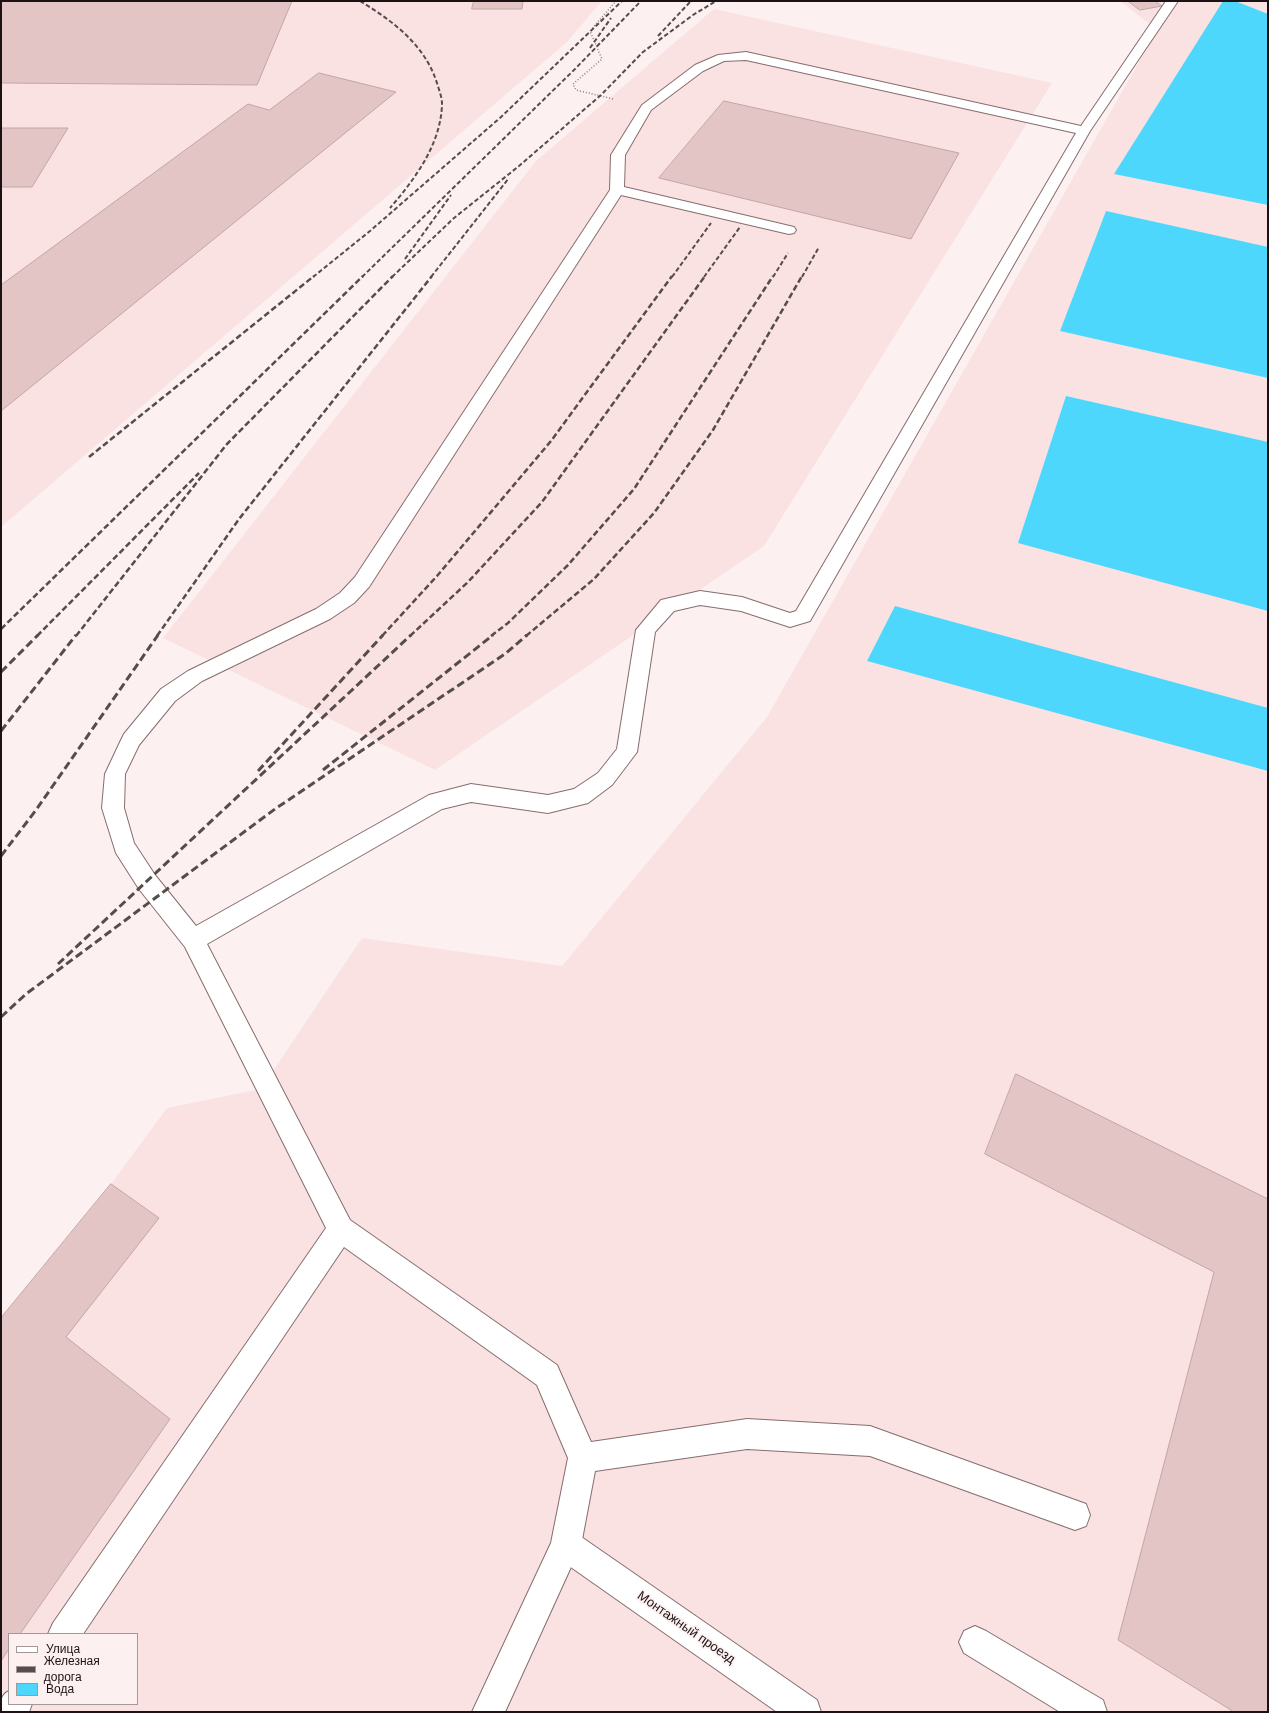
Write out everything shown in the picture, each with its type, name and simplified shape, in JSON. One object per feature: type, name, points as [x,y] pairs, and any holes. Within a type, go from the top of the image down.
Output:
[{"type":"street","points":[[193,940],[437,801],[471,793],[548,804],[580,797],[605,779],[627,752],[646,630],[668,605],[700,598],[742,604],[790,620],[803,616],[1084,131],[1172,1]]},
{"type":"street","points":[[488,1712],[566,1545],[584,1458],[547,1375],[341,1229],[193,940],[147,882],[124,846],[113,808],[115,774],[132,740],[168,695],[195,676],[323,614],[347,598],[362,582],[617,190],[618,155],[646,108],[699,68],[722,58],[746,56],[1084,131]]},
{"type":"street","points":[[617,190],[789,230]]},
{"type":"street","points":[[65,1633],[341,1229]]},
{"type":"street","points":[[584,1458],[747,1434],[870,1442],[1075,1515]]},
{"type":"street","name":"Монтажный проезд","points":[[566,1545],[805,1712]]},
{"type":"street","points":[[975,1642],[1091,1712]]},
{"type":"path","points":[[616,1],[590,31],[602,60],[573,84],[576,90],[601,95],[646,108]]},
{"type":"shaded area","points":[[1,1],[602,1],[567,42],[1,527]]},
{"type":"shaded area","points":[[1120,1],[1268,1],[1268,1712],[1,1712],[1,1318],[111,1184],[167,1108],[261,1089],[362,938],[562,966],[767,717],[1157,30]]},
{"type":"shaded area","points":[[714,9],[1052,83],[764,546],[435,770],[163,638],[536,161]]},
{"type":"water","points":[[1223,1],[1235,1],[1268,14],[1268,205],[1114,174]]},
{"type":"water","points":[[1106,211],[1268,247],[1268,378],[1060,331]]},
{"type":"water","points":[[1066,396],[1268,442],[1268,611],[1018,543]]},
{"type":"water","points":[[895,606],[1268,708],[1268,771],[867,661]]},
{"type":"building","points":[[1,1],[292,1],[257,85],[1,83]]},
{"type":"building","points":[[474,1],[523,1],[522,9],[472,9]]},
{"type":"building","points":[[1128,1],[1155,1],[1162,6],[1140,10]]},
{"type":"building","points":[[319,73],[396,92],[1,411],[1,285],[248,104],[269,110]]},
{"type":"building","points":[[724,101],[959,153],[911,239],[659,178]]},
{"type":"building","points":[[1,128],[68,128],[32,187],[1,187]]},
{"type":"building","points":[[1016,1074],[1268,1199],[1268,1712],[1234,1712],[1118,1640],[1214,1272],[985,1154]]},
{"type":"building","points":[[111,1184],[159,1218],[66,1337],[170,1419],[21,1633],[8,1633],[8,1650],[1,1661],[1,1318]]},
{"type":"railway","points":[[360,1],[396,26],[416,46],[432,69],[442,99],[441,119],[432,147],[409,185],[390,208]]},
{"type":"railway","points":[[313,277],[370,231],[501,117],[622,1]]},
{"type":"railway","points":[[362,277],[575,69],[641,1]]},
{"type":"railway","points":[[658,36],[691,1]]},
{"type":"railway","points":[[392,277],[454,218],[519,166],[601,95],[643,52],[693,15],[716,1]]},
{"type":"railway","points":[[590,48],[611,18]]},
{"type":"railway","points":[[431,277],[509,178]]},
{"type":"railway","points":[[405,259],[451,195]]},
{"type":"railway","points":[[672,277],[711,223]]},
{"type":"railway","points":[[704,277],[740,227]]},
{"type":"railway","points":[[802,277],[819,247]]},
{"type":"railway","points":[[773,277],[788,253]]},
{"type":"railway","points":[[89,457],[314,276]]},
{"type":"railway","points":[[1,629],[363,276]]},
{"type":"railway","points":[[157,636],[239,519],[432,276]]},
{"type":"railway","points":[[382,636],[437,576],[551,441],[672,276]]},
{"type":"railway","points":[[410,636],[468,582],[542,502],[705,276]]},
{"type":"railway","points":[[491,636],[508,623],[568,565],[634,489],[773,276]]},
{"type":"railway","points":[[526,636],[594,579],[654,513],[713,430],[802,276]]},
{"type":"railway","points":[[76,636],[227,444],[392,277]]},
{"type":"railway","points":[[37,636],[199,473]]},
{"type":"railway","points":[[1,731],[76,635]]},
{"type":"railway","points":[[1,856],[36,810],[158,635]]},
{"type":"railway","points":[[258,771],[383,635]]},
{"type":"railway","points":[[58,964],[411,635]]},
{"type":"railway","points":[[323,770],[493,635]]},
{"type":"railway","points":[[1,1017],[26,994],[275,809],[505,654],[527,635]]},
{"type":"railway","points":[[1,672],[37,636]]}]
